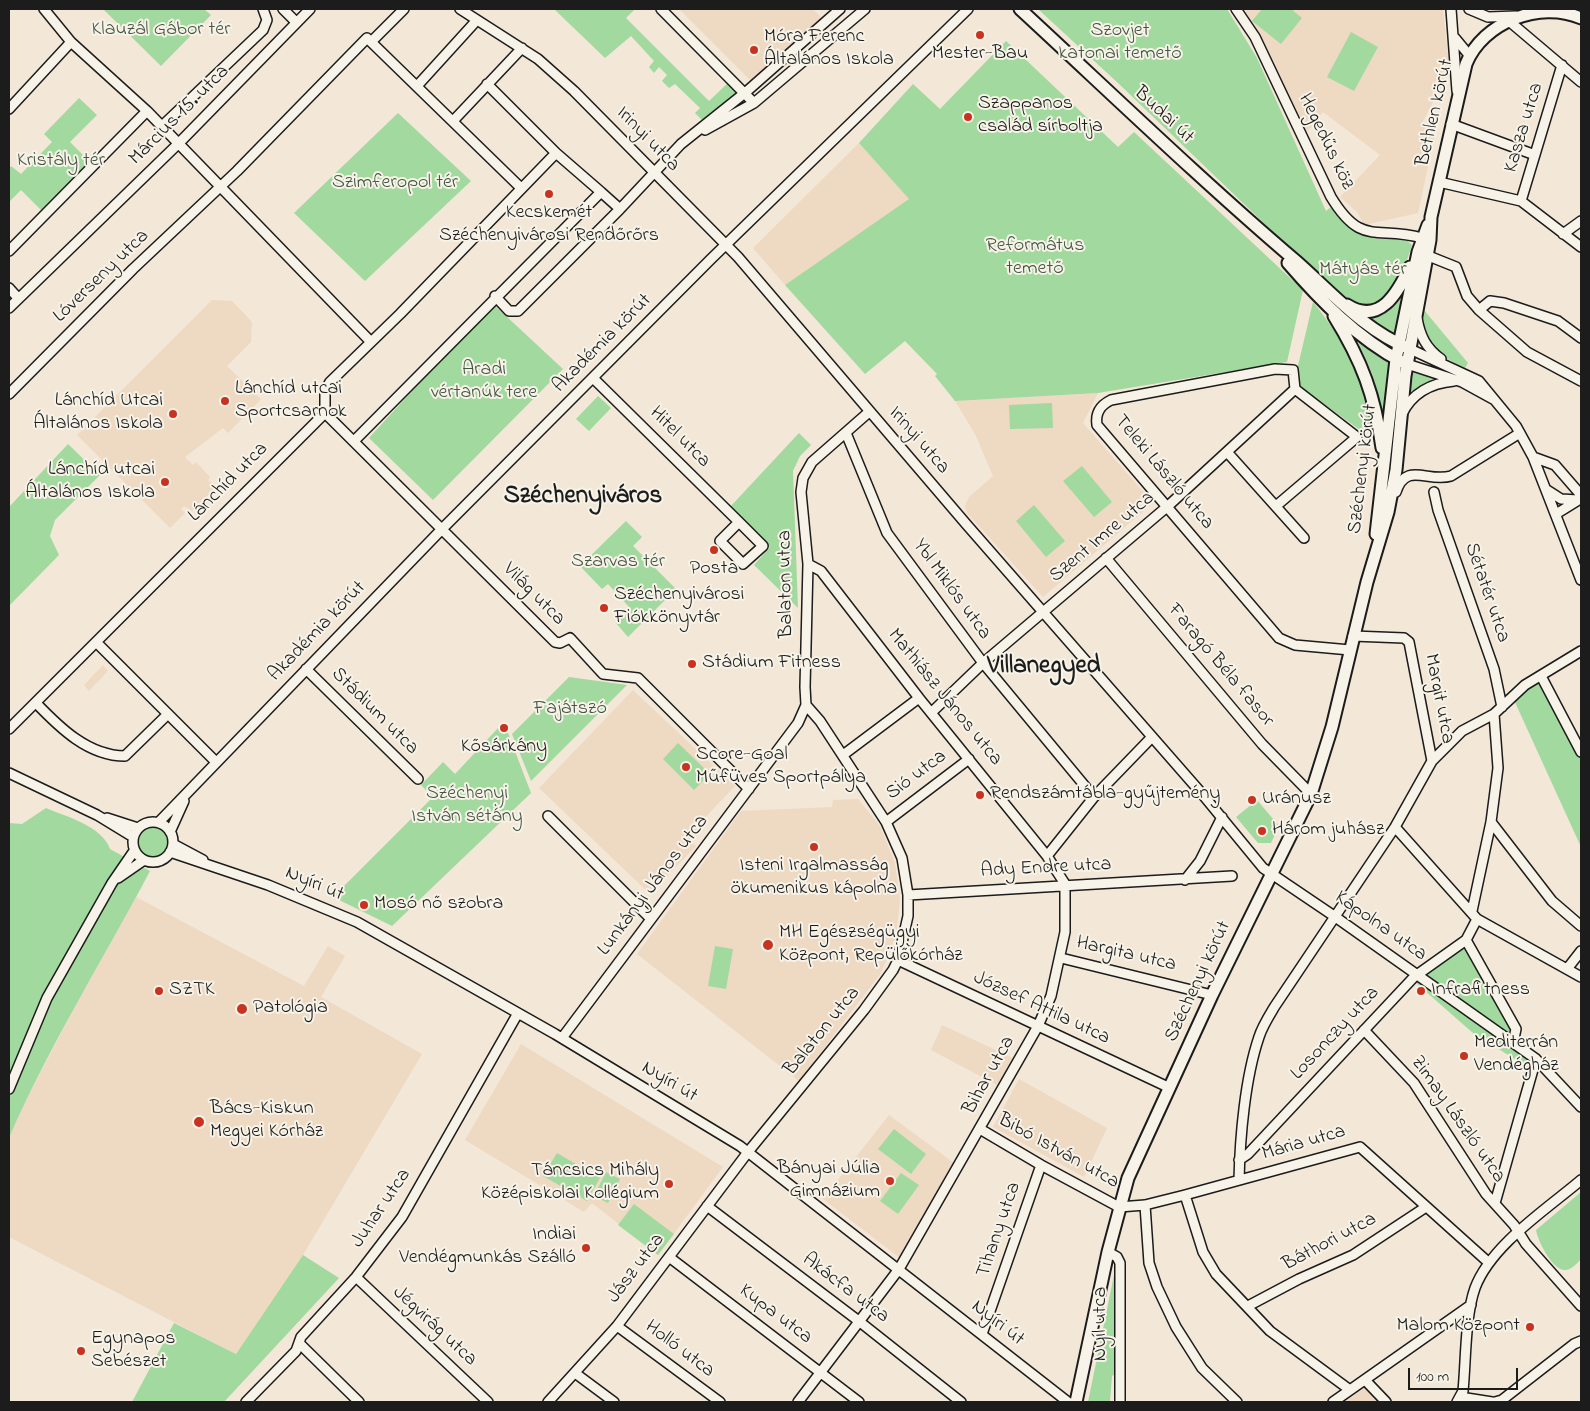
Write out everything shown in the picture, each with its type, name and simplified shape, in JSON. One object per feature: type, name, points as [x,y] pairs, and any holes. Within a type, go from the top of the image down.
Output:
[{"type":"main road","name":"Budai út","points":[[1020,9],[1258,230],[1339,300]]},
{"type":"main road","name":"Bethlen körút","points":[[1404,347],[1422,254],[1451,124],[1469,55],[1486,37],[1510,21],[1528,13],[1552,11],[1581,18]]},
{"type":"main road","name":"Bethlen körút","points":[[1404,347],[1417,304],[1422,238],[1431,217]]},
{"type":"main road","name":"Budai út","points":[[1258,230],[1329,308]]},
{"type":"main road","points":[[1339,300],[1352,309],[1361,311],[1381,307],[1397,293],[1422,254]]},
{"type":"main road","points":[[1329,308],[1370,342],[1401,362],[1404,347],[1365,325],[1339,300]]},
{"type":"main road","points":[[1329,308],[1350,341],[1369,383],[1379,424],[1384,465]]},
{"type":"main road","name":"Széchenyi körút","points":[[1076,1402],[1108,1252],[1128,1178],[1212,995],[1311,794],[1332,727],[1367,582],[1388,512],[1396,470],[1400,420],[1401,362]]},
{"type":"main road","name":"Széchenyi körút","points":[[1367,582],[1401,362]]},
{"type":"street","points":[[162,126],[263,30],[267,20],[263,9]]},
{"type":"street","points":[[283,9],[296,22]]},
{"type":"street","name":"Március 15. utca","points":[[9,308],[179,143],[310,9]]},
{"type":"street","points":[[371,42],[404,9]]},
{"type":"street","name":"Irinyi utca","points":[[460,9],[538,59],[574,91],[726,245],[1222,817],[1263,868],[1272,874]]},
{"type":"street","points":[[661,9],[746,92],[754,103]]},
{"type":"street","points":[[495,296],[509,311],[518,311],[620,210],[681,144],[746,92],[840,9]]},
{"type":"street","points":[[681,144],[754,103],[863,9]]},
{"type":"street","name":"Akadémia körút","points":[[158,822],[186,796],[216,761],[442,529],[726,245],[968,9]]},
{"type":"street","name":"Hegedűs köz","points":[[1236,9],[1255,37],[1331,197],[1343,215],[1356,227],[1371,233],[1407,234],[1422,238]]},
{"type":"street","points":[[1451,9],[1455,38],[1457,101]]},
{"type":"street","points":[[1469,9],[1477,14],[1494,18],[1528,13]]},
{"type":"street","points":[[50,11],[71,42],[147,110],[371,342]]},
{"type":"street","points":[[417,86],[477,20]]},
{"type":"street","points":[[1510,21],[1581,82]]},
{"type":"street","points":[[221,187],[368,38],[522,188]]},
{"type":"street","points":[[1455,38],[1469,55]]},
{"type":"street","points":[[9,109],[71,42]]},
{"type":"street","points":[[453,122],[522,48]]},
{"type":"street","name":"Kasza utca","points":[[1521,201],[1562,66]]},
{"type":"street","points":[[487,84],[556,153],[620,210]]},
{"type":"street","points":[[9,251],[147,110]]},
{"type":"street","points":[[1451,124],[1535,155]]},
{"type":"street","points":[[325,413],[325,391],[330,382],[556,153]]},
{"type":"street","points":[[1439,182],[1521,201],[1581,247]]},
{"type":"street","name":"Lóverseny utca","points":[[9,394],[133,269],[221,187]]},
{"type":"street","points":[[354,441],[495,296],[601,192]]},
{"type":"street","points":[[1563,234],[1581,221]]},
{"type":"street","points":[[1422,254],[1456,267],[1467,296],[1479,310],[1527,352],[1581,381]]},
{"type":"street","points":[[9,288],[18,298]]},
{"type":"street","points":[[1479,310],[1486,303],[1498,302],[1558,321],[1581,338]]},
{"type":"street","points":[[1417,304],[1418,325],[1423,339],[1433,353],[1456,369]]},
{"type":"street","points":[[1404,347],[1479,381],[1495,400],[1520,433],[1533,458],[1581,580]]},
{"type":"street","points":[[1401,362],[1456,380],[1495,400]]},
{"type":"street","name":"Teleki László utca","points":[[1295,389],[1293,370],[1275,369],[1111,400],[1103,404],[1097,412],[1097,425],[1279,638],[1295,645],[1350,650]]},
{"type":"street","name":"Hitel utca","points":[[594,379],[739,522],[762,546],[743,564],[720,541],[739,522]]},
{"type":"street","points":[[1400,420],[1406,407],[1421,391],[1435,384],[1456,380]]},
{"type":"street","points":[[1276,506],[1357,437],[1295,389]]},
{"type":"street","name":"Szent Imre utca","points":[[932,712],[983,664],[1168,506],[1295,389]]},
{"type":"street","name":"Balaton utca","points":[[748,1152],[864,1010],[893,970],[898,960],[906,930],[908,895],[902,858],[886,822],[843,754],[806,705],[808,564],[801,492],[803,478],[812,462],[869,412]]},
{"type":"street","name":"Világ utca","points":[[325,413],[555,642],[560,643],[570,638],[603,674],[638,678],[749,789]]},
{"type":"street","name":"Lánchíd utca","points":[[9,728],[325,413]]},
{"type":"street","name":"Ybl Miklós utca","points":[[846,433],[887,533],[983,664],[1094,797]]},
{"type":"street","points":[[1388,512],[1399,483],[1404,477],[1416,474],[1441,479],[1462,470],[1520,433]]},
{"type":"street","points":[[1227,452],[1304,538]]},
{"type":"street","points":[[1533,458],[1554,465],[1580,498]]},
{"type":"street","points":[[1545,488],[1550,494],[1561,499],[1580,498]]},
{"type":"street","name":"Sétatér utca","points":[[1434,492],[1438,510],[1494,669],[1502,707]]},
{"type":"street","points":[[1556,514],[1580,498]]},
{"type":"street","name":"Faragó Béla fasor","points":[[1106,558],[1262,744],[1311,794]]},
{"type":"street","name":"Mathiász János utca","points":[[808,564],[822,571],[919,698],[1047,856],[1065,884]]},
{"type":"street","name":"Margit utca","points":[[1353,636],[1404,638],[1408,642],[1432,760]]},
{"type":"street","points":[[96,642],[216,761]]},
{"type":"street","points":[[1239,1180],[1251,1064],[1259,1035],[1275,1006],[1395,827],[1432,760],[1462,732],[1494,714],[1514,693],[1581,650]]},
{"type":"street","name":"Stádium utca","points":[[306,669],[418,779]]},
{"type":"street","points":[[1541,676],[1581,752]]},
{"type":"street","points":[[843,754],[919,698]]},
{"type":"street","points":[[36,703],[63,730],[76,739],[114,756],[125,756],[167,714]]},
{"type":"street","name":"Lunkányi János utca","points":[[562,1038],[798,723],[806,705]]},
{"type":"street","points":[[1494,714],[1498,768],[1475,915],[1466,940],[1516,1029],[1513,1043]]},
{"type":"street","points":[[1047,856],[1094,797],[1152,737]]},
{"type":"street","name":"Sió utca","points":[[886,822],[969,759]]},
{"type":"street","points":[[9,773],[97,815],[133,837]]},
{"type":"street","name":"Akadémia körút","points":[[170,832],[186,796]]},
{"type":"street","points":[[97,815],[138,828]]},
{"type":"street","points":[[548,816],[651,919]]},
{"type":"street","points":[[1185,880],[1200,861],[1222,817]]},
{"type":"street","points":[[9,1089],[47,998],[112,883],[134,851],[133,837],[138,828],[150,822],[158,822],[170,832],[172,848],[159,861],[144,860],[134,851]]},
{"type":"street","points":[[1491,822],[1552,901],[1581,926]]},
{"type":"street","points":[[1395,827],[1475,915],[1581,977]]},
{"type":"street","name":"Nyíri út","points":[[172,848],[209,864],[283,890],[357,922],[562,1038],[748,1152],[1068,1402]]},
{"type":"street","points":[[112,883],[144,860]]},
{"type":"street","name":"Kápolna utca","points":[[1272,874],[1418,974],[1536,1059],[1581,1107]]},
{"type":"street","name":"Ady Endre utca","points":[[908,895],[1065,884],[1185,880],[1232,876]]},
{"type":"street","name":"Bihar utca","points":[[798,1402],[899,1269],[1038,1026],[1051,996],[1065,932],[1065,884]]},
{"type":"street","name":"Losonczy utca","points":[[1240,1160],[1248,1154],[1418,974],[1466,940]]},
{"type":"street","points":[[1567,969],[1581,951]]},
{"type":"street","name":"Hargita utca","points":[[1060,958],[1212,995]]},
{"type":"street","name":"József Attila utca","points":[[898,960],[1170,1088]]},
{"type":"street","name":"Juhar utca","points":[[246,1402],[296,1351],[301,1337],[356,1277],[402,1217],[518,1013]]},
{"type":"street","name":"Zimay László utca","points":[[1364,1030],[1414,1083],[1486,1194],[1526,1244],[1581,1306]]},
{"type":"street","points":[[1495,1203],[1536,1059]]},
{"type":"street","name":"Bibó István utca","points":[[980,1129],[1119,1206]]},
{"type":"street","name":"Mária utca","points":[[1119,1206],[1145,1205],[1360,1147],[1488,1262]]},
{"type":"street","name":"Jász utca","points":[[548,1402],[617,1326],[748,1152]]},
{"type":"street","name":"Tihany utca","points":[[982,1334],[1042,1165]]},
{"type":"street","points":[[1581,1180],[1488,1262],[1479,1278],[1471,1305],[1463,1391],[1459,1400],[1494,1402],[1502,1400],[1574,1344],[1581,1341]]},
{"type":"street","points":[[1185,1195],[1203,1252],[1216,1274],[1248,1306],[1254,1317],[1270,1331],[1350,1390]]},
{"type":"street","points":[[1145,1205],[1149,1263],[1157,1287],[1176,1327],[1198,1362],[1212,1380],[1237,1402]]},
{"type":"street","name":"Akácfa utca","points":[[707,1206],[860,1322],[961,1402]]},
{"type":"street","name":"Báthori utca","points":[[1248,1306],[1299,1279],[1353,1255],[1426,1206]]},
{"type":"street","name":"Nyíl utca","points":[[1108,1252],[1117,1257],[1120,1263],[1120,1402]]},
{"type":"street","name":"Kupa utca","points":[[669,1257],[859,1402]]},
{"type":"street","name":"Jégvirág utca","points":[[356,1277],[488,1402]]},
{"type":"street","points":[[1333,1402],[1471,1305]]},
{"type":"street","name":"Holló utca","points":[[617,1326],[720,1402]]},
{"type":"street","points":[[300,1344],[359,1402]]},
{"type":"street","points":[[575,1373],[614,1402]]},
{"type":"street","points":[[1365,1380],[1386,1402]]},
{"type":"shaded area","name":"Móra Ferenc Általános Iskola","points":[[679,9],[813,9],[823,19],[751,81]]},
{"type":"shaded area","points":[[1243,9],[1443,9],[1449,64],[1447,74],[1443,72],[1441,77],[1445,79],[1422,123],[1436,129],[1418,213],[1364,225],[1357,212],[1340,197],[1380,155],[1323,112],[1307,132],[1252,21]]},
{"type":"shaded area","points":[[859,143],[910,199],[785,285],[753,248]]},
{"type":"shaded area","name":"Lánchíd Utcai Általános Iskola","points":[[212,300],[232,301],[252,322],[251,342],[227,366],[261,399],[228,433],[223,428],[185,457],[193,465],[196,462],[210,477],[208,480],[216,487],[192,511],[184,506],[181,509],[185,513],[170,528],[77,435]]},
{"type":"shaded area","points":[[1098,393],[1083,423],[1153,503],[1043,597],[967,513],[965,506],[969,497],[993,476],[975,434],[955,401]]},
{"type":"shaded area","points":[[103,665],[108,671],[89,691],[84,685]]},
{"type":"shaded area","points":[[633,690],[735,786],[696,827],[701,832],[691,841],[696,846],[650,894],[539,788]]},
{"type":"shaded area","name":"MH Egészségügyi Központ, Repülőkórház","points":[[858,799],[880,826],[895,863],[900,900],[896,936],[881,973],[799,1081],[637,954],[741,811],[832,807],[833,800]]},
{"type":"shaded area","name":"Bács-Kiskun Megyei Kórház","points":[[136,897],[304,986],[328,946],[345,956],[321,997],[422,1054],[303,1255],[236,1354],[9,1237],[9,1138],[23,1106],[75,1007]]},
{"type":"shaded area","points":[[942,1025],[1013,1058],[997,1085],[931,1050]]},
{"type":"shaded area","points":[[521,1044],[723,1167],[658,1255],[592,1203],[584,1212],[465,1140]]},
{"type":"shaded area","points":[[1019,1079],[1107,1128],[1084,1177],[993,1127]]},
{"type":"shaded area","name":"Bányai Júlia Gimnázium","points":[[889,1115],[954,1163],[900,1258],[823,1199]]},
{"type":"shaded area","points":[[1365,1387],[1380,1402],[1345,1402]]},
{"type":"green space","name":"Klauzál Gábor tér","points":[[103,9],[204,9],[211,15],[161,66]]},
{"type":"green space","points":[[554,9],[635,9],[626,18],[709,101],[730,81],[740,92],[704,122],[695,113],[700,108],[675,84],[669,88],[662,81],[667,75],[659,67],[654,73],[649,67],[654,61],[631,36],[605,58]]},
{"type":"green space","name":"Szovjet katonai temető","points":[[1038,9],[1227,9],[1257,58],[1326,211],[1331,207],[1346,225],[1362,235],[1381,239],[1404,238],[1412,245],[1403,271],[1391,292],[1383,300],[1373,304],[1360,305],[1345,301],[1118,83]]},
{"type":"green space","points":[[1262,9],[1291,9],[1302,18],[1281,44],[1252,21]]},
{"type":"green space","points":[[1351,32],[1378,47],[1354,91],[1327,77]]},
{"type":"green space","name":"Református temető","points":[[1006,41],[1118,147],[1134,132],[1303,290],[1287,362],[1098,393],[955,401],[935,376],[937,374],[905,341],[865,374],[785,285],[909,199],[859,143],[913,84],[940,109]]},
{"type":"green space","name":"Kristály tér","points":[[79,98],[97,115],[70,142],[90,162],[42,211],[21,190],[9,202],[9,169],[11,166],[21,174],[52,142],[44,134]]},
{"type":"green space","name":"Szimferopol tér","points":[[398,113],[471,181],[365,281],[294,213]]},
{"type":"green space","points":[[1398,297],[1401,299],[1395,338],[1359,313]]},
{"type":"green space","name":"Mátyás tér","points":[[1313,302],[1335,332],[1352,361],[1359,376],[1373,428],[1360,430],[1299,386],[1297,370]]},
{"type":"green space","name":"Aradi vértanúk tere","points":[[492,303],[563,369],[433,500],[369,438]]},
{"type":"green space","name":"Mátyás tér","points":[[1419,304],[1468,363],[1465,368],[1444,357],[1431,344],[1423,328]]},
{"type":"green space","points":[[1356,337],[1368,347],[1392,361],[1385,425],[1373,376]]},
{"type":"green space","points":[[1412,369],[1438,377],[1422,385],[1409,396]]},
{"type":"green space","points":[[598,396],[611,408],[589,431],[576,419]]},
{"type":"green space","points":[[1052,403],[1053,428],[1010,429],[1009,405]]},
{"type":"green space","points":[[799,433],[811,445],[800,456],[793,471],[798,608],[754,565],[770,547],[730,507]]},
{"type":"green space","points":[[68,444],[100,475],[55,520],[50,536],[59,555],[9,606],[9,507]]},
{"type":"green space","points":[[1082,466],[1112,502],[1094,517],[1063,481]]},
{"type":"green space","points":[[1034,505],[1065,541],[1046,557],[1016,521]]},
{"type":"green space","name":"Szarvas tér","points":[[626,521],[642,537],[633,546],[676,589],[628,637],[616,623],[631,609],[608,584],[602,589],[580,566]]},
{"type":"green space","name":"Fajátszó","points":[[569,677],[627,685],[531,781],[512,734]]},
{"type":"green space","points":[[1541,678],[1581,756],[1581,847],[1514,700]]},
{"type":"green space","name":"Széchenyi István sétány","points":[[500,726],[508,733],[531,793],[392,926],[333,897],[433,797],[421,785],[443,762],[455,774]]},
{"type":"green space","name":"Score-Goal Műfüves Sportpálya","points":[[678,743],[710,774],[694,790],[663,759]]},
{"type":"green space","points":[[1257,800],[1279,826],[1271,843],[1258,843],[1236,817]]},
{"type":"green space","points":[[46,808],[92,828],[106,841],[110,849],[150,871],[41,1070],[9,1138],[9,823],[22,824]]},
{"type":"green space","points":[[153,825],[165,830],[170,842],[165,854],[153,859],[141,854],[136,842],[141,830]]},
{"type":"green space","points":[[1464,943],[1512,1028],[1508,1033],[1423,974]]},
{"type":"green space","points":[[715,946],[733,949],[726,989],[708,986]]},
{"type":"green space","points":[[1418,980],[1529,1060],[1529,1068],[1473,1033],[1416,983]]},
{"type":"green space","points":[[894,1129],[926,1154],[911,1174],[878,1149]]},
{"type":"green space","points":[[557,1153],[600,1178],[587,1201],[543,1176]]},
{"type":"green space","points":[[606,1172],[620,1179],[608,1203],[594,1196]]},
{"type":"green space","points":[[901,1173],[919,1185],[898,1214],[880,1201]]},
{"type":"green space","points":[[1581,1192],[1581,1259],[1568,1270],[1560,1269],[1551,1260],[1543,1247],[1536,1230]]},
{"type":"green space","points":[[634,1204],[674,1234],[658,1255],[618,1225]]},
{"type":"green space","points":[[303,1255],[339,1278],[224,1402],[132,1402],[174,1323],[236,1354]]},
{"type":"green space","points":[[1115,1270],[1118,1275],[1118,1372],[1112,1376],[1110,1401],[1115,1402],[1088,1402]]},
{"type":"place","name":"Mester-Bau","points":[[980,35]]},
{"type":"place","name":"Móra Ferenc Általános Iskola","points":[[754,50]]},
{"type":"place","name":"Szappanos család sírboltja","points":[[968,117]]},
{"type":"place","name":"Kecskemét Széchenyivárosi Rendőrőrs","points":[[549,194]]},
{"type":"place","name":"Lánchíd utcai Sportcsarnok","points":[[225,401]]},
{"type":"place","name":"Lánchíd Utcai Általános Iskola","points":[[173,414]]},
{"type":"place","name":"Lánchíd utcai Általános Iskola","points":[[165,482]]},
{"type":"place","name":"Posta","points":[[714,550]]},
{"type":"place","name":"Széchenyivárosi Fiókkönyvtár","points":[[604,608]]},
{"type":"place","name":"Stádium Fitness","points":[[692,664]]},
{"type":"place","name":"Kősárkány","points":[[504,728]]},
{"type":"place","name":"Score-Goal Műfüves Sportpálya","points":[[686,767]]},
{"type":"place","name":"Rendszámtábla-gyűjtemény","points":[[980,795]]},
{"type":"place","name":"Uránusz","points":[[1252,800]]},
{"type":"place","name":"Három juhász","points":[[1262,831]]},
{"type":"place","name":"Isteni Irgalmasság ökumenikus kápolna","points":[[814,847]]},
{"type":"place","name":"Mosó nő szobra","points":[[364,905]]},
{"type":"place","name":"MH Egészségügyi Központ, Repülőkórház","points":[[768,945]]},
{"type":"place","name":"SZTK","points":[[159,991]]},
{"type":"place","name":"Infrafitness","points":[[1421,991]]},
{"type":"place","name":"Patológia","points":[[242,1009]]},
{"type":"place","name":"Mediterrán Vendégház","points":[[1464,1056]]},
{"type":"place","name":"Bács-Kiskun Megyei Kórház","points":[[199,1122]]},
{"type":"place","name":"Bányai Júlia Gimnázium","points":[[890,1181]]},
{"type":"place","name":"Táncsics Mihály Középiskolai Kollégium","points":[[669,1184]]},
{"type":"place","name":"Indiai Vendégmunkás Szálló","points":[[586,1248]]},
{"type":"place","name":"Malom Központ","points":[[1530,1327]]},
{"type":"place","name":"Egynapos Sebészet","points":[[81,1351]]},
{"type":"district","name":"Széchenyiváros","points":[[583,498]]},
{"type":"district","name":"Villanegyed","points":[[1044,668]]}]
